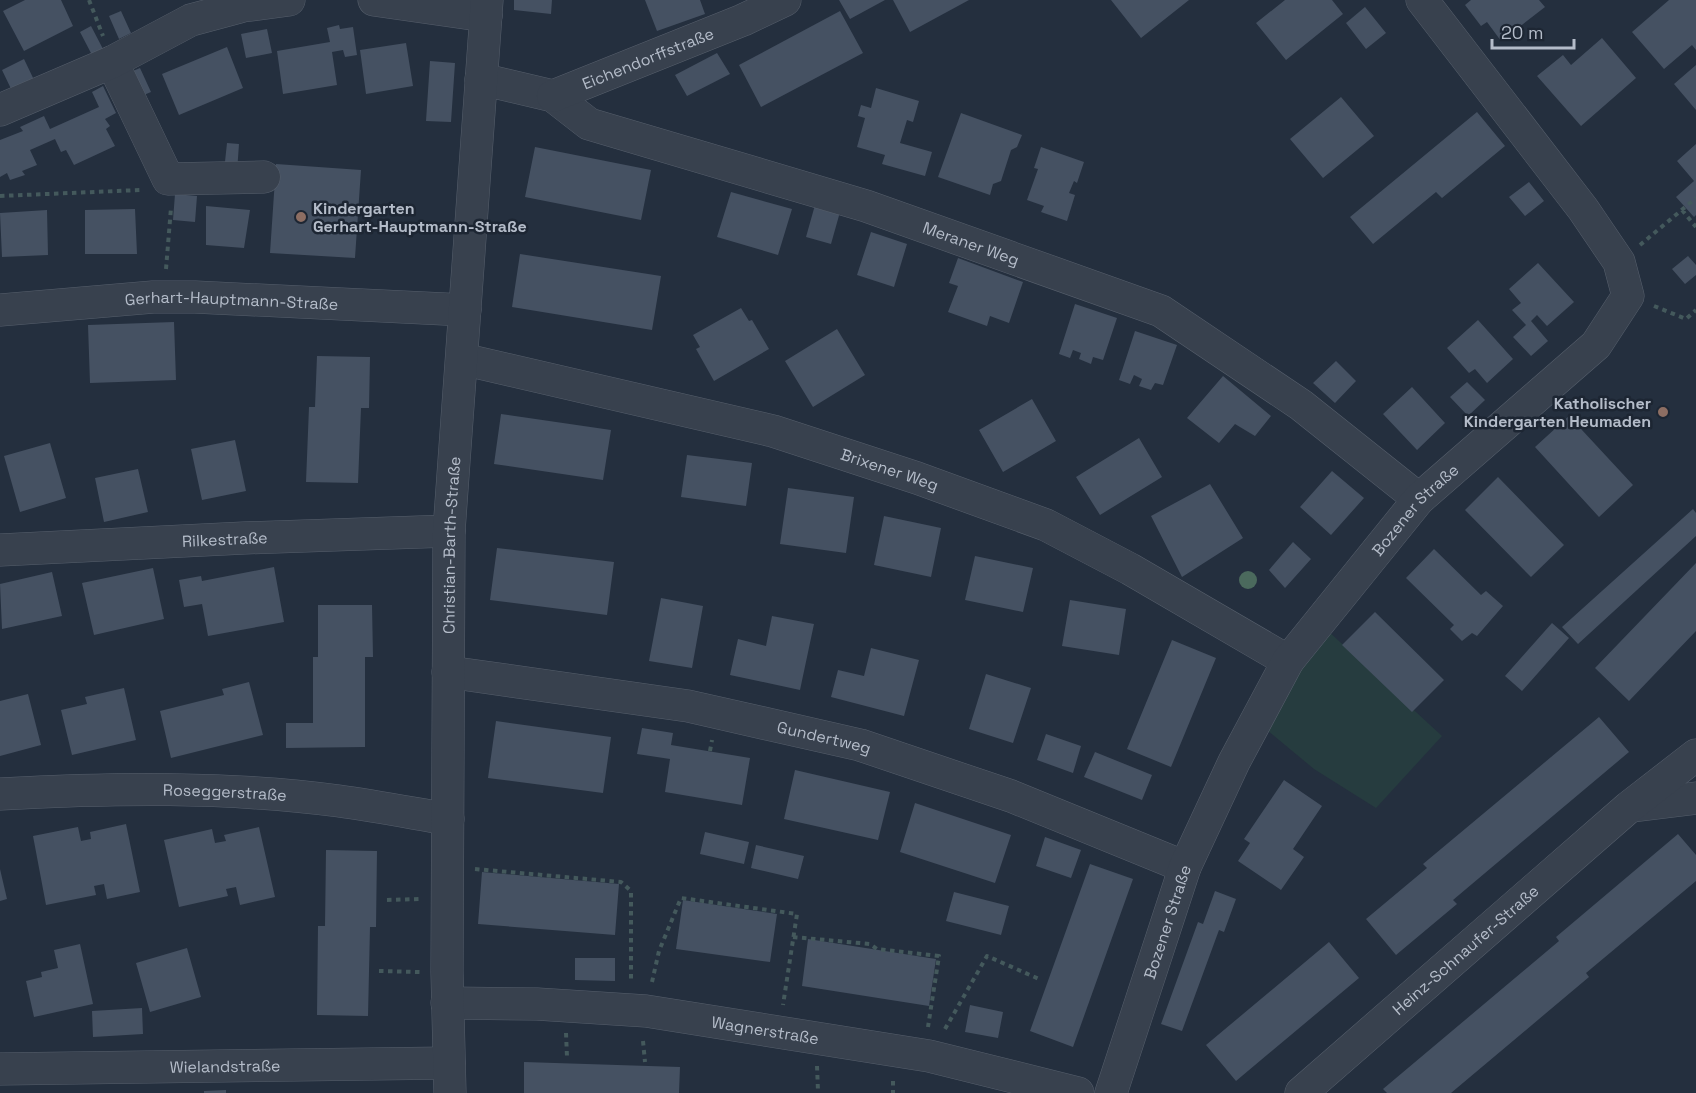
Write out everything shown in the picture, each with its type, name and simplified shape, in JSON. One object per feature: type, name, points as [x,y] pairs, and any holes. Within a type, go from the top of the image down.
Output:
[{"type":"street","points":[[0,110],[112,62],[191,20],[243,6],[289,0]]},
{"type":"street","points":[[374,0],[486,8]]},
{"type":"street","name":"Eichendorffstraße","points":[[553,96],[736,10],[785,0]]},
{"type":"street","name":"Bozener Straße","points":[[1111,1093],[1185,867],[1234,762],[1288,661],[1419,499],[1596,345],[1628,296],[1619,262],[1583,209],[1422,0]]},
{"type":"street","name":"Christian-Barth-Straße","points":[[449,1078],[447,972],[449,531],[486,8]]},
{"type":"street","points":[[112,62],[169,192],[264,177]]},
{"type":"street","name":"Meraner Weg","points":[[481,79],[553,96],[589,124],[866,206],[1161,311],[1301,405],[1419,499]]},
{"type":"street","name":"Gerhart-Hauptmann-Straße","points":[[0,310],[153,297],[195,297],[465,310]]},
{"type":"street","name":"Brixener Weg","points":[[462,359],[773,431],[1046,525],[1130,569],[1288,661]]},
{"type":"street","name":"Rilkestraße","points":[[0,550],[449,531]]},
{"type":"street","name":"Gundertweg","points":[[448,672],[688,706],[860,745],[1011,796],[1185,867]]},
{"type":"street","name":"Heinz-Schnaufer-Straße","points":[[1319,1086],[1629,807],[1696,754]]},
{"type":"street","name":"Heinz-Schnaufer-Straße","points":[[1629,807],[1696,779]]},
{"type":"street","name":"Roseggerstraße","points":[[0,794],[73,790],[226,792],[338,801],[448,819]]},
{"type":"street","points":[[1629,807],[1696,798]]},
{"type":"street","name":"Wagnerstraße","points":[[447,1003],[537,1004],[639,1010],[927,1055],[1078,1093]]},
{"type":"street","name":"Wielandstraße","points":[[0,1069],[449,1078]]},
{"type":"path","points":[[89,0],[112,62]]},
{"type":"path","points":[[0,196],[169,192],[165,274]]},
{"type":"path","points":[[1619,262],[1696,198]]},
{"type":"path","points":[[1682,210],[1696,227]]},
{"type":"path","points":[[1686,319],[1696,310]]},
{"type":"path","points":[[448,867],[621,882],[631,891],[639,1010]]},
{"type":"path","points":[[639,1010],[659,951],[681,898],[797,914],[778,1032]]},
{"type":"path","points":[[793,937],[870,944],[878,949],[939,957],[927,1055]]},
{"type":"path","points":[[927,1055],[987,956],[1039,979]]},
{"type":"path","points":[[379,971],[447,972]]},
{"type":"green space","points":[[1327,630],[1442,736],[1376,808],[1314,769],[1262,726]]},
{"type":"building","points":[[25,0],[61,0],[73,26],[24,51],[3,11]]},
{"type":"building","points":[[514,0],[552,0],[551,14],[514,10]]},
{"type":"building","points":[[645,0],[700,0],[705,14],[657,31]]},
{"type":"building","points":[[839,0],[885,0],[850,19]]},
{"type":"building","points":[[893,0],[969,0],[910,32]]},
{"type":"building","points":[[1111,0],[1189,0],[1141,38]]},
{"type":"building","points":[[1285,0],[1332,0],[1343,14],[1286,60],[1256,23]]},
{"type":"building","points":[[1471,0],[1539,0],[1545,7],[1501,41],[1487,22],[1481,26],[1465,5]]},
{"type":"building","points":[[1669,0],[1696,0],[1696,50],[1692,45],[1664,69],[1632,32]]},
{"type":"building","points":[[1365,7],[1386,33],[1366,49],[1346,23]]},
{"type":"building","points":[[121,11],[131,33],[119,39],[109,16]]},
{"type":"building","points":[[840,11],[863,53],[761,107],[739,65]]},
{"type":"building","points":[[339,25],[340,29],[353,27],[357,55],[345,57],[343,50],[332,52],[337,85],[283,94],[277,51],[330,42],[327,28]]},
{"type":"building","points":[[91,26],[103,49],[92,55],[80,32]]},
{"type":"building","points":[[267,29],[272,53],[246,58],[241,34]]},
{"type":"building","points":[[1602,38],[1636,78],[1581,126],[1537,76],[1563,55],[1571,65]]},
{"type":"building","points":[[406,43],[413,86],[366,94],[360,50]]},
{"type":"building","points":[[227,47],[243,88],[179,115],[162,74]]},
{"type":"building","points":[[717,53],[730,74],[687,96],[675,75]]},
{"type":"building","points":[[24,59],[35,82],[13,93],[2,70]]},
{"type":"building","points":[[430,61],[455,63],[451,122],[426,121]]},
{"type":"building","points":[[1696,65],[1696,110],[1674,84]]},
{"type":"building","points":[[140,68],[151,92],[139,97],[128,73]]},
{"type":"building","points":[[103,86],[116,113],[105,119],[110,126],[106,129],[115,146],[74,165],[66,150],[61,152],[55,139],[30,150],[37,165],[22,171],[25,175],[10,180],[7,173],[0,177],[0,140],[23,131],[20,127],[44,116],[50,129],[99,107],[92,92]]},
{"type":"building","points":[[876,88],[919,101],[913,122],[907,120],[900,143],[932,152],[925,176],[882,164],[885,155],[857,147],[865,118],[858,116],[861,105],[871,108]]},
{"type":"building","points":[[1341,97],[1374,136],[1323,178],[1290,139]]},
{"type":"building","points":[[1477,112],[1505,146],[1442,198],[1436,192],[1373,244],[1350,217]]},
{"type":"building","points":[[961,113],[1022,135],[1017,147],[1011,150],[1001,181],[993,184],[990,195],[938,177]]},
{"type":"building","points":[[227,143],[239,144],[237,172],[224,171]]},
{"type":"building","points":[[1696,144],[1696,215],[1694,217],[1676,197],[1694,181],[1677,161]]},
{"type":"building","points":[[535,147],[651,170],[641,220],[525,197]]},
{"type":"building","points":[[1041,147],[1084,162],[1077,183],[1074,181],[1069,193],[1075,195],[1067,221],[1041,212],[1044,206],[1027,200],[1038,169],[1034,168]]},
{"type":"building","points":[[276,164],[361,170],[355,258],[270,253]]},
{"type":"building","points":[[1529,182],[1544,201],[1525,216],[1509,197]]},
{"type":"building","points":[[731,192],[792,209],[778,255],[717,237]]},
{"type":"building","points":[[175,194],[197,196],[195,222],[173,220]]},
{"type":"building","points":[[815,205],[840,212],[831,244],[806,237]]},
{"type":"building","points":[[206,206],[250,210],[244,248],[206,245]]},
{"type":"building","points":[[135,209],[137,254],[85,254],[85,210]]},
{"type":"building","points":[[47,210],[48,255],[2,257],[0,213]]},
{"type":"building","points":[[871,232],[907,244],[894,287],[857,275]]},
{"type":"building","points":[[520,254],[661,276],[652,330],[512,307]]},
{"type":"building","points":[[1688,256],[1696,265],[1696,275],[1685,284],[1672,269]]},
{"type":"building","points":[[958,258],[1023,282],[1009,323],[990,316],[987,326],[948,312],[958,286],[949,283]]},
{"type":"building","points":[[1538,263],[1574,302],[1547,326],[1537,315],[1531,321],[1548,341],[1531,356],[1513,337],[1526,325],[1512,310],[1521,303],[1509,289]]},
{"type":"building","points":[[1075,304],[1117,318],[1103,360],[1093,357],[1091,364],[1079,359],[1081,353],[1073,350],[1070,358],[1059,354]]},
{"type":"building","points":[[741,308],[749,321],[752,320],[769,349],[714,381],[696,349],[700,347],[693,335]]},
{"type":"building","points":[[1478,320],[1513,359],[1487,383],[1475,369],[1469,373],[1447,348]]},
{"type":"building","points":[[174,322],[176,380],[90,383],[88,325]]},
{"type":"building","points":[[837,329],[865,375],[813,407],[785,361]]},
{"type":"building","points":[[1135,331],[1177,345],[1163,385],[1155,383],[1151,390],[1139,386],[1142,379],[1134,375],[1130,384],[1119,380]]},
{"type":"building","points":[[317,356],[370,357],[369,408],[361,408],[358,483],[306,482],[309,407],[315,407]]},
{"type":"building","points":[[1336,361],[1356,381],[1335,403],[1313,383]]},
{"type":"building","points":[[1223,376],[1271,416],[1255,436],[1235,424],[1219,443],[1187,418]]},
{"type":"building","points":[[1467,382],[1485,400],[1468,416],[1450,397]]},
{"type":"building","points":[[1412,387],[1445,423],[1417,450],[1383,414]]},
{"type":"building","points":[[1032,399],[1056,441],[1003,472],[979,430]]},
{"type":"building","points":[[501,414],[611,430],[603,480],[494,464]]},
{"type":"building","points":[[1569,416],[1633,485],[1599,517],[1535,447]]},
{"type":"building","points":[[1139,438],[1162,477],[1100,515],[1076,477]]},
{"type":"building","points":[[235,440],[246,491],[202,500],[191,449]]},
{"type":"building","points":[[50,443],[66,498],[20,512],[4,456]]},
{"type":"building","points":[[687,455],[752,463],[746,506],[681,497]]},
{"type":"building","points":[[138,469],[148,512],[104,522],[95,478]]},
{"type":"building","points":[[1332,471],[1364,498],[1331,535],[1300,507]]},
{"type":"building","points":[[1498,477],[1564,545],[1531,577],[1465,510]]},
{"type":"building","points":[[1210,484],[1243,538],[1182,577],[1151,516]]},
{"type":"building","points":[[788,488],[854,497],[846,553],[780,544]]},
{"type":"building","points":[[1693,509],[1696,513],[1696,536],[1578,644],[1562,627]]},
{"type":"building","points":[[884,516],[941,528],[931,577],[874,565]]},
{"type":"building","points":[[1293,542],[1311,559],[1285,588],[1269,570]]},
{"type":"building","points":[[497,548],[614,562],[607,615],[490,600]]},
{"type":"building","points":[[1434,549],[1481,595],[1486,591],[1503,606],[1477,636],[1472,633],[1462,641],[1450,629],[1454,625],[1406,578]]},
{"type":"building","points":[[975,556],[1033,568],[1023,612],[965,600]]},
{"type":"building","points":[[1696,563],[1696,631],[1629,701],[1595,668]]},
{"type":"building","points":[[274,567],[284,622],[208,636],[202,604],[184,607],[179,580],[201,576],[202,581]]},
{"type":"building","points":[[153,568],[164,619],[94,635],[82,583]]},
{"type":"building","points":[[52,572],[62,616],[2,629],[0,584]]},
{"type":"building","points":[[661,598],[703,606],[692,668],[649,661]]},
{"type":"building","points":[[1070,600],[1126,609],[1119,655],[1062,646]]},
{"type":"building","points":[[318,605],[372,605],[373,657],[365,657],[365,747],[286,748],[286,723],[313,723],[313,657],[318,657]]},
{"type":"building","points":[[1375,612],[1444,680],[1412,712],[1342,645]]},
{"type":"building","points":[[772,616],[814,624],[800,690],[730,675],[738,639],[766,646]]},
{"type":"building","points":[[1552,623],[1569,638],[1522,691],[1505,676]]},
{"type":"building","points":[[1172,640],[1216,658],[1171,767],[1127,749]]},
{"type":"building","points":[[871,648],[919,660],[904,716],[831,697],[838,670],[864,676]]},
{"type":"building","points":[[986,674],[1031,688],[1013,743],[969,729]]},
{"type":"building","points":[[249,682],[263,735],[171,758],[160,711],[224,695],[222,689]]},
{"type":"building","points":[[124,688],[136,740],[72,755],[61,710],[87,704],[85,697]]},
{"type":"building","points":[[28,694],[41,745],[0,756],[0,701]]},
{"type":"building","points":[[1599,717],[1629,752],[1453,900],[1457,904],[1396,955],[1366,919],[1427,868],[1423,864]]},
{"type":"building","points":[[496,721],[611,737],[603,793],[488,778]]},
{"type":"building","points":[[642,728],[673,733],[671,745],[750,758],[742,805],[665,792],[670,759],[637,754]]},
{"type":"building","points":[[1046,734],[1081,746],[1073,773],[1037,760]]},
{"type":"building","points":[[1095,752],[1152,775],[1142,800],[1084,777]]},
{"type":"building","points":[[795,770],[890,792],[878,840],[784,819]]},
{"type":"building","points":[[1284,780],[1322,806],[1293,849],[1304,857],[1281,890],[1238,861],[1250,843],[1244,839]]},
{"type":"building","points":[[915,803],[1011,835],[995,883],[900,852]]},
{"type":"building","points":[[126,824],[140,892],[107,899],[104,884],[94,886],[96,895],[46,905],[33,836],[78,827],[81,841],[91,839],[90,832]]},
{"type":"building","points":[[259,827],[275,897],[240,905],[236,887],[226,889],[228,896],[179,907],[164,840],[212,829],[215,843],[226,841],[224,835]]},
{"type":"building","points":[[705,832],[749,842],[744,864],[700,854]]},
{"type":"building","points":[[1678,834],[1696,855],[1696,881],[1586,973],[1589,977],[1451,1093],[1387,1093],[1383,1089],[1559,941],[1556,937]]},
{"type":"building","points":[[1045,837],[1081,850],[1071,878],[1036,866]]},
{"type":"building","points":[[756,845],[804,856],[798,879],[751,868]]},
{"type":"building","points":[[326,850],[377,851],[376,927],[370,927],[368,1016],[317,1015],[318,926],[325,926]]},
{"type":"building","points":[[1090,864],[1133,879],[1073,1047],[1030,1031]]},
{"type":"building","points":[[0,869],[7,899],[0,901]]},
{"type":"building","points":[[482,872],[619,884],[615,935],[478,924]]},
{"type":"building","points":[[1215,891],[1236,899],[1224,932],[1219,930],[1182,1031],[1161,1024],[1198,922],[1203,924]]},
{"type":"building","points":[[954,892],[1009,906],[1001,935],[946,921]]},
{"type":"building","points":[[683,900],[777,914],[770,962],[676,949]]},
{"type":"building","points":[[808,939],[936,959],[929,1006],[802,986]]},
{"type":"building","points":[[1329,942],[1359,978],[1236,1081],[1206,1045]]},
{"type":"building","points":[[80,944],[93,1004],[34,1017],[26,981],[42,977],[41,972],[58,968],[54,950]]},
{"type":"building","points":[[187,948],[201,997],[150,1012],[136,963]]},
{"type":"building","points":[[575,958],[615,958],[615,981],[575,980]]},
{"type":"building","points":[[970,1005],[1003,1012],[998,1038],[965,1032]]},
{"type":"building","points":[[142,1008],[143,1034],[93,1037],[92,1011]]},
{"type":"building","points":[[524,1062],[680,1067],[679,1093],[524,1093]]},
{"type":"building","points":[[226,1090],[226,1093],[204,1093],[204,1091]]},
{"type":"place","name":"Kindergarten Gerhart-Hauptmann-Straße","points":[[301,217]]},
{"type":"place","name":"Katholischer Kindergarten Heumaden","points":[[1663,412]]}]
